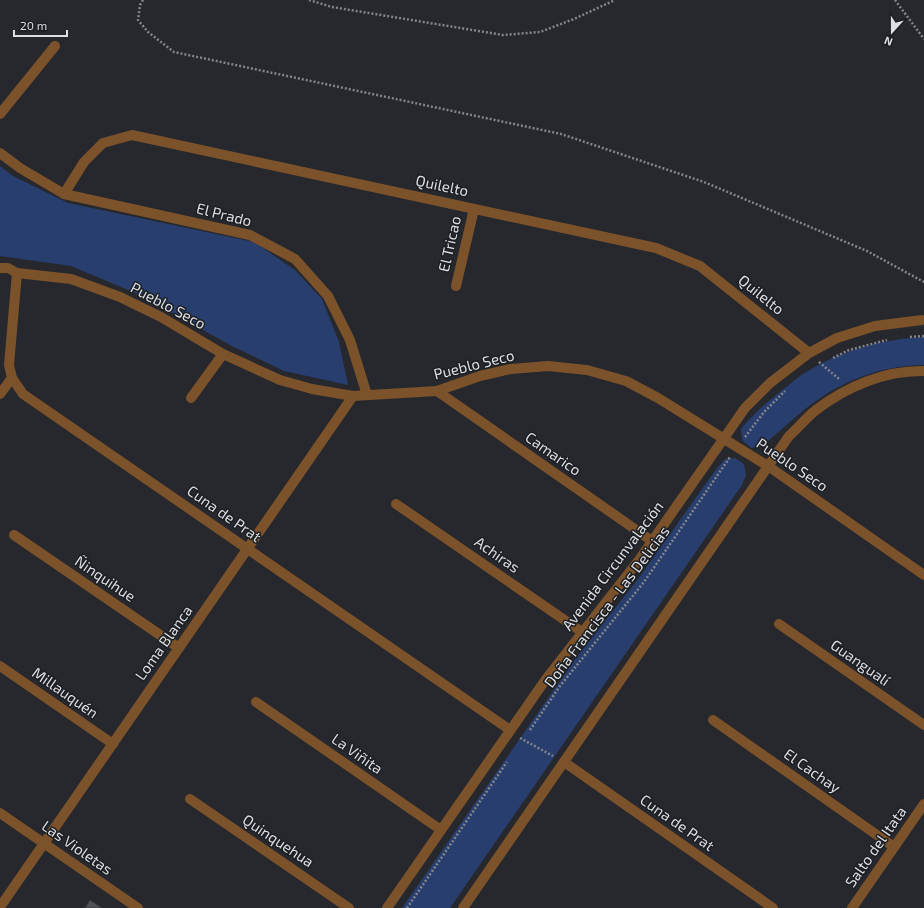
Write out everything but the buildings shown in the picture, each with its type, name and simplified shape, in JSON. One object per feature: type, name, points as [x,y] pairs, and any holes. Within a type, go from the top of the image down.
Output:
[{"type":"street","points":[[0,114],[54,46]]},
{"type":"street","name":"Quilelto","points":[[64,194],[84,162],[103,143],[132,135],[656,248],[700,266],[809,353]]},
{"type":"street","name":"El Prado","points":[[0,153],[20,168],[64,194],[250,235],[295,259],[328,296],[350,340],[367,395]]},
{"type":"street","name":"El Tricao","points":[[456,286],[474,209]]},
{"type":"street","name":"Pueblo Seco","points":[[0,268],[8,268],[17,273],[71,279],[120,297],[161,317],[223,354],[280,380],[312,389],[353,396],[437,391],[480,376],[511,369],[548,366],[587,370],[626,381],[658,398],[768,466],[924,575]]},
{"type":"street","name":"Cuna de Prat","points":[[17,273],[10,358],[12,378],[23,394],[510,730]]},
{"type":"street","name":"Avenida Circunvalación","points":[[387,908],[510,730],[582,632],[626,577],[746,408],[770,383],[809,353],[837,338],[875,326],[922,320]]},
{"type":"street","points":[[191,398],[223,354]]},
{"type":"street","points":[[463,908],[789,436],[814,411],[837,395],[884,376],[924,371]]},
{"type":"street","points":[[0,394],[12,378]]},
{"type":"street","name":"Camarico","points":[[437,391],[652,541]]},
{"type":"street","name":"Loma Blanca","points":[[0,907],[353,396]]},
{"type":"street","name":"Achiras","points":[[396,504],[582,632]]},
{"type":"street","name":"Ñinquihue","points":[[14,535],[179,648]]},
{"type":"street","name":"Guangualí","points":[[779,624],[924,725]]},
{"type":"street","name":"Millauquén","points":[[0,666],[113,744]]},
{"type":"street","name":"La Viñita","points":[[256,702],[441,830]]},
{"type":"street","name":"El Cachay","points":[[713,720],[894,846]]},
{"type":"street","name":"Cuna de Prat","points":[[564,762],[773,908]]},
{"type":"street","name":"Quinquehua","points":[[190,799],[349,908]]},
{"type":"street","name":"Salto del Itata","points":[[852,908],[924,804]]},
{"type":"street","name":"Las Violetas","points":[[0,813],[138,908]]},
{"type":"path","points":[[143,0],[140,5],[138,20],[148,32],[174,52],[561,134],[704,182],[867,251],[924,282]]},
{"type":"path","points":[[308,0],[332,7],[503,35],[540,32],[574,19],[615,0]]},
{"type":"path","points":[[895,0],[924,39]]},
{"type":"path","points":[[907,337],[924,336]]},
{"type":"path","points":[[813,367],[849,350],[892,339]]},
{"type":"path","points":[[809,353],[850,389]]},
{"type":"path","name":"Doña Francisca - Las Delicias","points":[[518,746],[560,686],[644,582],[737,446],[764,412],[790,386]]},
{"type":"path","points":[[510,730],[523,740],[564,762]]},
{"type":"path","points":[[407,908],[509,759]]},
{"type":"shaded area","points":[[0,166],[13,176],[68,203],[254,242],[295,270],[322,299],[339,342],[348,385],[284,371],[230,345],[140,295],[71,266],[0,256]]},
{"type":"shaded area","points":[[924,337],[924,365],[885,369],[860,377],[836,388],[808,407],[761,447],[751,448],[742,440],[741,429],[750,418],[804,373],[835,357],[864,347],[894,340]]},
{"type":"shaded area","points":[[735,458],[744,464],[746,475],[742,485],[450,908],[402,908],[576,658],[638,579],[717,468],[725,459]]}]
